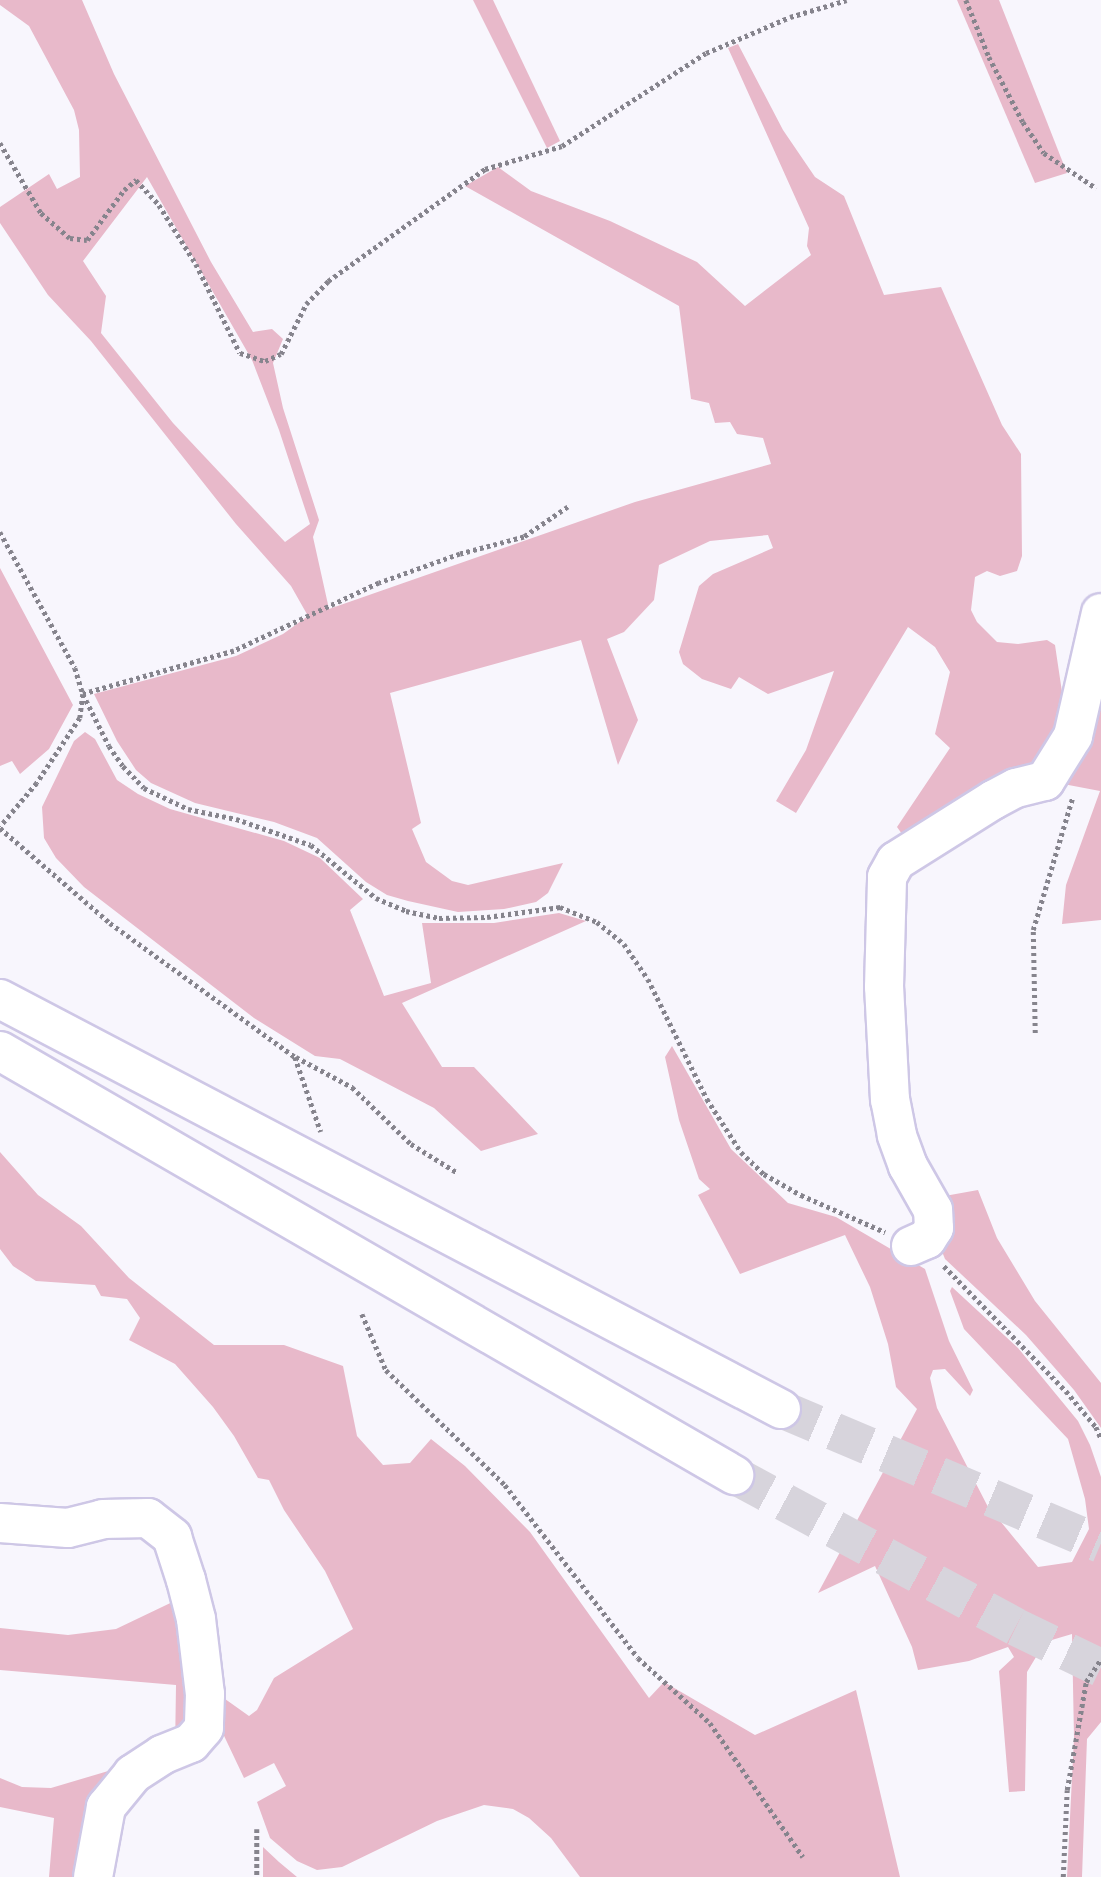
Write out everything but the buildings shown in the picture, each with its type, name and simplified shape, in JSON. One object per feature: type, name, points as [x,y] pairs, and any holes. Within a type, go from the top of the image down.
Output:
[{"type":"main road","points":[[911,1246],[927,1239],[934,1228],[933,1210],[908,1166],[897,1135],[890,1100],[884,987],[887,877],[896,861],[993,800],[1016,788],[1045,781],[1073,736],[1101,613]]},
{"type":"main road","points":[[0,999],[781,1409]]},
{"type":"main road","points":[[0,1051],[734,1475]]},
{"type":"main road","points":[[0,1523],[68,1528],[103,1519],[148,1518],[172,1537],[186,1580],[196,1619],[205,1694],[204,1728],[191,1743],[162,1755],[132,1774],[106,1807],[93,1877]]},
{"type":"path","points":[[0,143],[41,213],[70,238],[87,240],[124,190],[136,180],[159,205],[196,264],[240,353],[265,361],[281,354],[306,304],[328,281],[485,169],[562,146],[706,53],[802,13],[847,0]]},
{"type":"path","points":[[966,0],[989,57],[1044,153],[1096,188]]},
{"type":"path","points":[[83,694],[234,651],[380,583],[460,554],[524,537],[568,508]]},
{"type":"path","points":[[0,532],[75,668],[83,694],[109,746],[122,766],[145,788],[188,808],[247,822],[311,845],[376,898],[406,911],[439,918],[487,917],[560,907],[597,922],[624,944],[648,979],[707,1099],[741,1152],[764,1174],[792,1190],[911,1246],[951,1271],[1066,1391],[1096,1427],[1101,1438]]},
{"type":"path","points":[[83,694],[80,718],[37,783],[0,827],[110,923],[295,1057],[352,1087],[411,1144],[458,1173]]},
{"type":"path","points":[[1035,1033],[1033,930],[1073,795],[1064,782],[1045,781]]},
{"type":"path","points":[[295,1057],[326,1145]]},
{"type":"path","points":[[362,1314],[386,1370],[505,1485],[638,1658],[710,1723],[803,1857]]},
{"type":"path","points":[[1063,1877],[1067,1790],[1074,1749],[1086,1682],[1101,1660]]},
{"type":"path","points":[[257,1829],[257,1877]]},
{"type":"shaded area","points":[[0,0],[82,0],[114,74],[211,262],[253,332],[272,329],[283,339],[273,363],[283,408],[319,520],[313,537],[329,609],[635,502],[771,464],[763,438],[737,434],[730,422],[715,423],[709,403],[691,399],[679,306],[465,186],[498,167],[531,191],[610,221],[697,262],[745,306],[811,255],[807,246],[809,228],[728,48],[738,44],[783,130],[815,177],[844,196],[884,295],[941,287],[1002,425],[1021,454],[1022,556],[1017,571],[1000,576],[987,571],[975,577],[971,610],[977,622],[997,642],[1018,644],[1047,640],[1055,645],[1062,692],[1074,691],[1101,660],[1101,920],[1062,924],[1066,885],[1100,791],[1058,783],[900,846],[902,834],[897,827],[950,748],[935,734],[950,672],[935,647],[908,627],[796,813],[776,801],[806,750],[834,671],[768,694],[739,677],[731,689],[702,679],[683,664],[679,652],[699,586],[713,574],[773,548],[768,535],[710,541],[659,565],[654,600],[624,632],[607,639],[638,720],[618,765],[581,640],[390,693],[421,823],[412,829],[426,862],[452,881],[468,885],[563,863],[548,893],[536,902],[504,909],[458,912],[387,895],[366,882],[317,838],[274,822],[195,803],[151,783],[136,770],[117,741],[94,694],[236,656],[283,634],[308,616],[291,586],[236,524],[91,341],[48,295],[0,223],[0,207],[49,174],[57,189],[80,177],[79,130],[74,110],[29,26],[0,5]],"holes":[[[147,177],[252,360],[279,430],[310,524],[285,542],[173,423],[101,333],[106,296],[83,261]]]},
{"type":"shaded area","points":[[473,0],[493,0],[560,141],[547,148]]},
{"type":"shaded area","points":[[957,0],[999,0],[1067,173],[1035,183]]},
{"type":"shaded area","points":[[0,568],[73,705],[49,749],[20,774],[12,761],[0,766]]},
{"type":"shaded area","points":[[85,732],[95,739],[117,780],[138,794],[170,809],[284,841],[320,858],[363,899],[350,910],[384,996],[431,983],[422,923],[494,923],[559,913],[586,921],[402,1003],[442,1067],[474,1067],[538,1134],[481,1151],[434,1108],[340,1059],[315,1056],[254,1018],[84,887],[56,858],[44,838],[42,807],[74,741]]},
{"type":"shaded area","points":[[672,1046],[731,1149],[788,1203],[836,1217],[925,1269],[949,1341],[973,1390],[970,1396],[945,1369],[933,1370],[930,1378],[937,1408],[987,1505],[1038,1567],[1072,1562],[1089,1529],[1085,1499],[1068,1439],[964,1329],[950,1291],[952,1287],[1018,1348],[1078,1421],[1090,1445],[1101,1477],[1101,1722],[1087,1739],[1082,1877],[1067,1877],[1074,1738],[1072,1634],[1045,1642],[1027,1672],[1025,1791],[1009,1792],[999,1671],[1014,1657],[1008,1647],[969,1661],[918,1670],[912,1647],[875,1566],[818,1593],[917,1409],[896,1387],[888,1344],[870,1287],[845,1235],[740,1274],[698,1195],[710,1189],[699,1179],[679,1120],[665,1057]]},
{"type":"shaded area","points":[[0,1152],[38,1195],[81,1226],[129,1278],[214,1345],[284,1345],[343,1366],[357,1436],[383,1465],[410,1463],[431,1439],[465,1466],[530,1532],[649,1698],[664,1682],[755,1735],[856,1690],[900,1877],[580,1877],[551,1838],[529,1818],[513,1809],[484,1805],[437,1821],[342,1867],[317,1870],[297,1861],[270,1838],[257,1802],[286,1786],[274,1763],[244,1778],[217,1721],[211,1689],[249,1716],[257,1710],[274,1678],[353,1629],[325,1571],[284,1510],[269,1480],[258,1478],[234,1436],[213,1407],[175,1364],[129,1340],[140,1318],[127,1299],[101,1296],[95,1285],[36,1281],[13,1266],[0,1249]]},
{"type":"shaded area","points":[[978,1190],[997,1238],[1035,1301],[1101,1383],[1101,1428],[1074,1390],[1026,1335],[945,1259],[935,1234],[928,1199]]},
{"type":"shaded area","points":[[185,1596],[199,1687],[175,1750],[176,1685],[0,1670],[0,1628],[68,1635],[116,1629]]},
{"type":"shaded area","points":[[115,1769],[85,1877],[49,1877],[54,1818],[0,1807],[0,1778],[22,1787],[51,1788]]},
{"type":"shaded area","points":[[263,1847],[279,1862],[297,1877],[263,1877]]},
{"type":"tunnel","points":[[781,1409],[1101,1544]]},
{"type":"tunnel","points":[[734,1475],[1016,1627],[1101,1668]]}]
